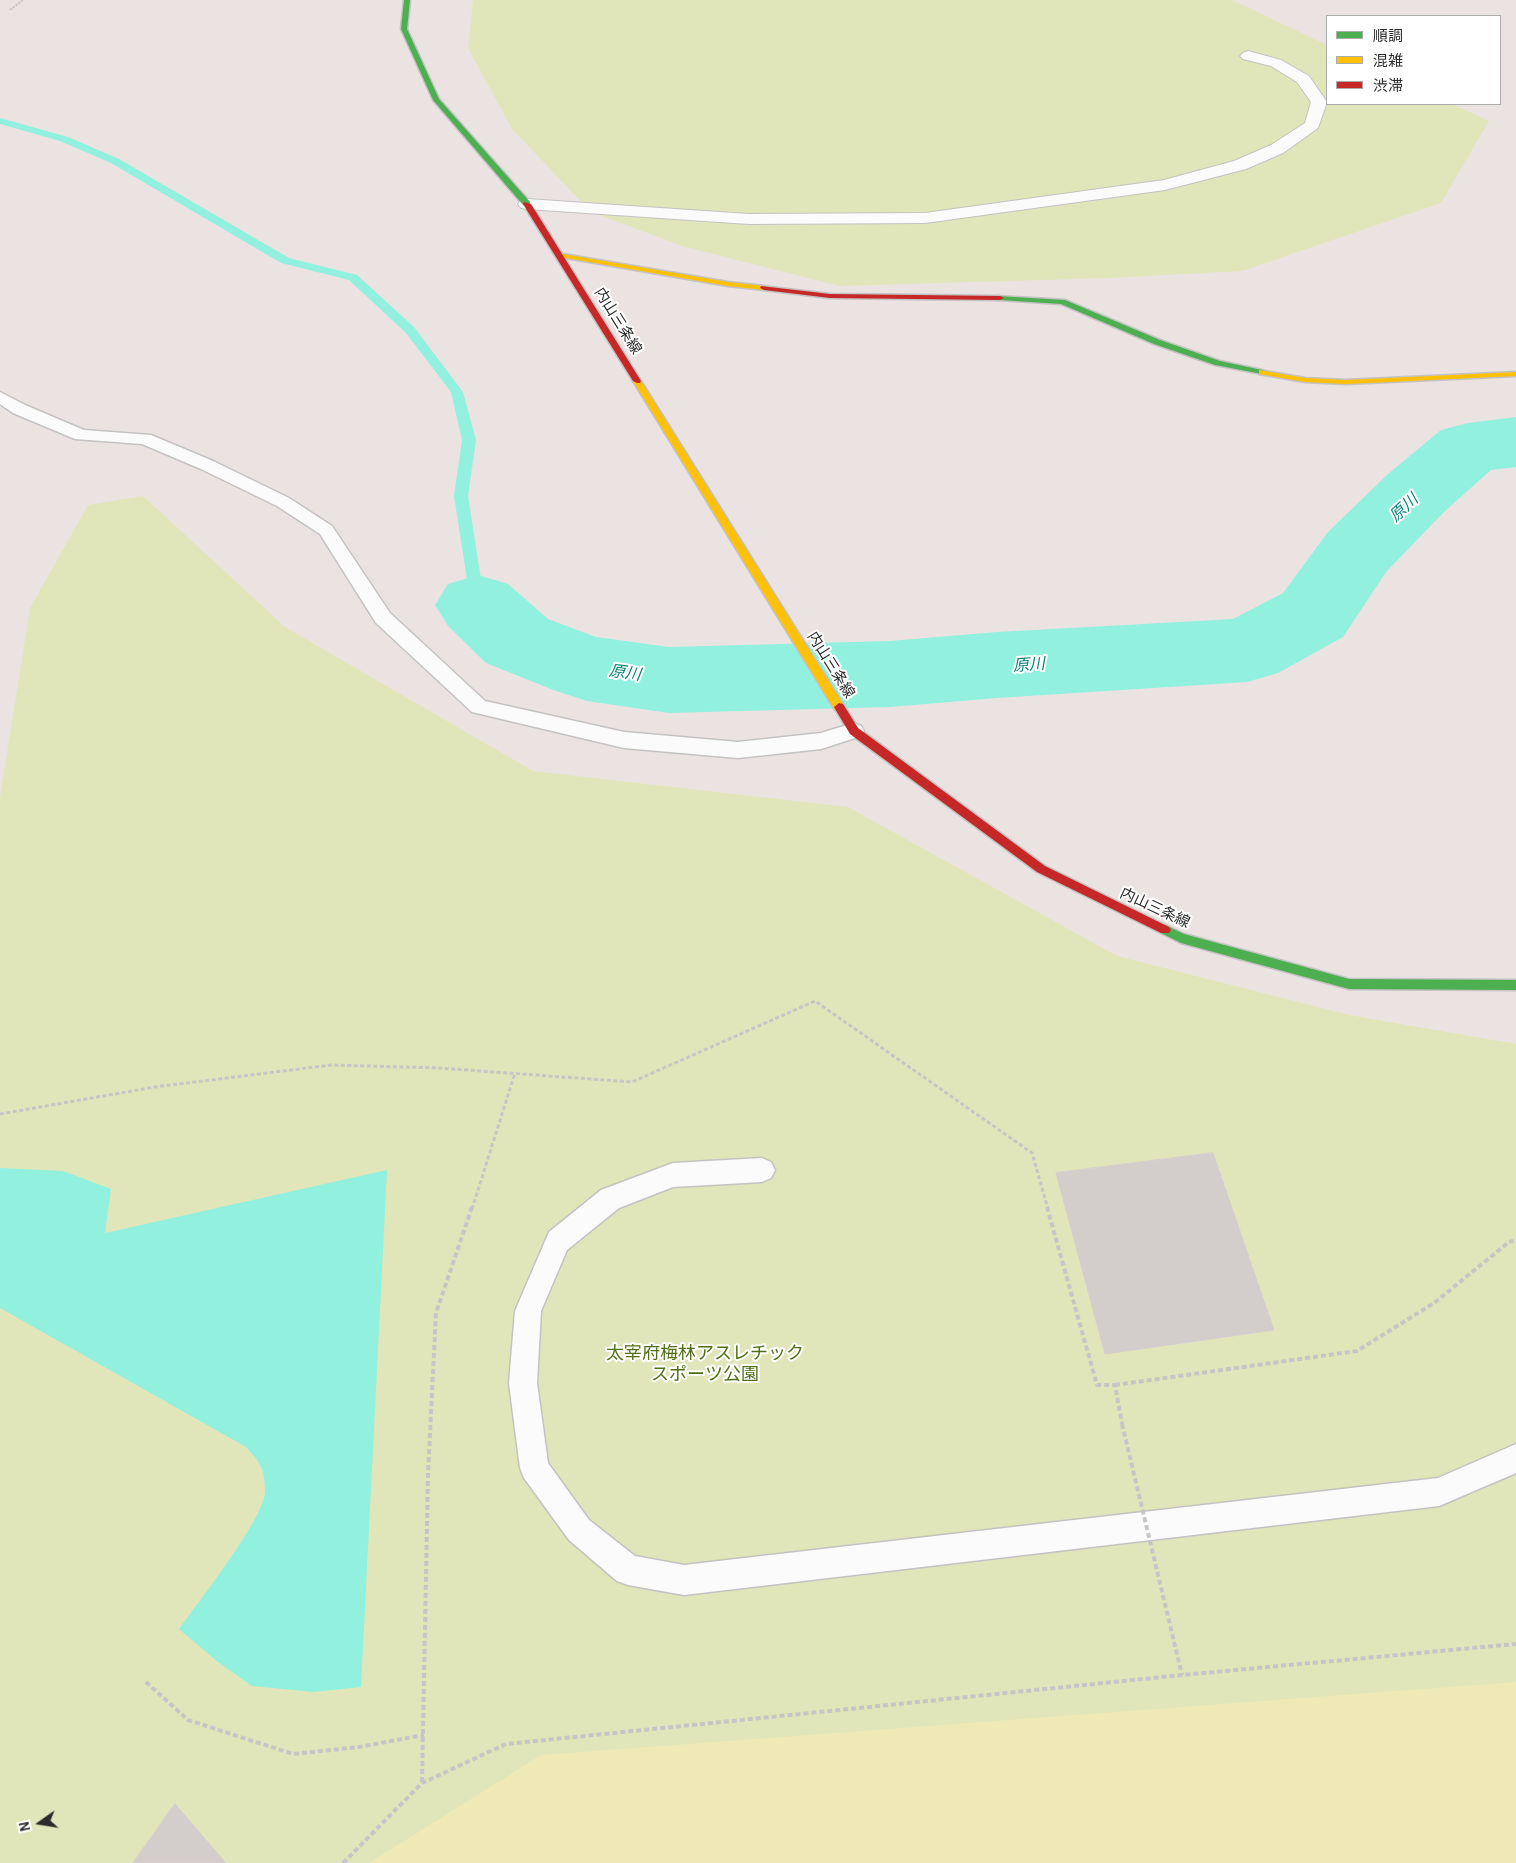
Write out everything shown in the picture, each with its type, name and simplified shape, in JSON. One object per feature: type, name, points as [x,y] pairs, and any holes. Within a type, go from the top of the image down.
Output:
[{"type":"main road","name":"内山三条線","points":[[407,0],[404,29],[436,100],[527,204],[854,731],[1041,870],[1181,938],[1349,984],[1516,985]]},
{"type":"main road","points":[[560,255],[728,284],[830,296],[1011,298],[1062,302],[1157,342],[1218,363],[1305,380],[1346,382],[1516,374]]},
{"type":"street","points":[[527,204],[749,219],[925,218],[1165,186],[1247,162],[1277,149],[1312,125],[1319,102],[1303,79],[1276,64],[1248,56]]},
{"type":"lane","points":[[0,397],[19,409],[81,435],[145,439],[207,465],[283,502],[326,530],[383,618],[479,707],[624,740],[738,750],[821,741],[854,731]]},
{"type":"lane","points":[[762,1170],[674,1175],[610,1199],[558,1241],[528,1311],[523,1383],[534,1468],[579,1530],[628,1570],[684,1580],[1439,1492],[1516,1458]]},
{"type":"path","points":[[10,10],[23,0]]},
{"type":"path","points":[[0,1114],[155,1087],[331,1065],[439,1068],[632,1082],[815,1001],[1032,1153],[1097,1385],[1115,1385],[1357,1351],[1434,1303],[1509,1242],[1516,1240]]},
{"type":"path","points":[[422,1783],[428,1474],[436,1314],[515,1074]]},
{"type":"path","points":[[1115,1385],[1122,1424],[1182,1674]]},
{"type":"path","points":[[344,1863],[422,1783],[506,1744],[1182,1674],[1516,1644]]},
{"type":"path","points":[[146,1682],[188,1720],[293,1754],[359,1747],[424,1735]]},
{"type":"green space","points":[[473,0],[1232,0],[1326,45],[1326,105],[1454,105],[1489,121],[1441,203],[1242,271],[1110,278],[839,286],[685,247],[591,212],[512,129],[468,48]]},
{"type":"green space","name":"太宰府梅林アスレチック スポーツ公園","points":[[143,496],[285,627],[533,771],[848,807],[1117,956],[1349,1015],[1516,1044],[1516,1863],[0,1863],[0,797],[30,608],[88,505]]},
{"type":"shaded area","points":[[0,1168],[63,1171],[111,1189],[105,1233],[387,1170],[361,1687],[313,1692],[252,1686],[218,1662],[179,1629],[229,1560],[255,1520],[265,1491],[263,1471],[255,1457],[246,1447],[0,1308]]},
{"type":"shaded area","points":[[1516,1682],[1516,1863],[369,1863],[541,1755]]},
{"type":"building","points":[[1213,1153],[1274,1330],[1105,1354],[1056,1173]]},
{"type":"building","points":[[175,1804],[226,1863],[133,1863]]},
{"type":"waterway","points":[[0,121],[64,139],[115,161],[285,261],[353,277],[410,330],[457,392],[469,440],[461,496],[478,605]]},
{"type":"waterway","name":"原川","points":[[478,605],[517,641],[587,668],[669,680],[890,674],[997,665],[1247,650],[1313,615],[1357,552],[1416,493],[1468,448],[1516,442]]},
{"type":"traffic: fast","points":[[407,0],[404,29],[436,100],[527,204]]},
{"type":"traffic: fast","points":[[1000,298],[1062,302],[1157,342],[1218,363],[1262,372]]},
{"type":"traffic: fast","points":[[1165,930],[1181,938],[1349,984],[1516,985]]},
{"type":"traffic: slow","points":[[560,255],[728,284],[764,288]]},
{"type":"traffic: slow","points":[[1262,372],[1305,380],[1346,382],[1516,374]]},
{"type":"traffic: slow","points":[[637,381],[839,707]]},
{"type":"traffic: jam","points":[[527,204],[637,381]]},
{"type":"traffic: jam","points":[[764,288],[830,296],[1000,298]]},
{"type":"traffic: jam","points":[[839,707],[854,731],[1041,869],[1165,930]]}]
